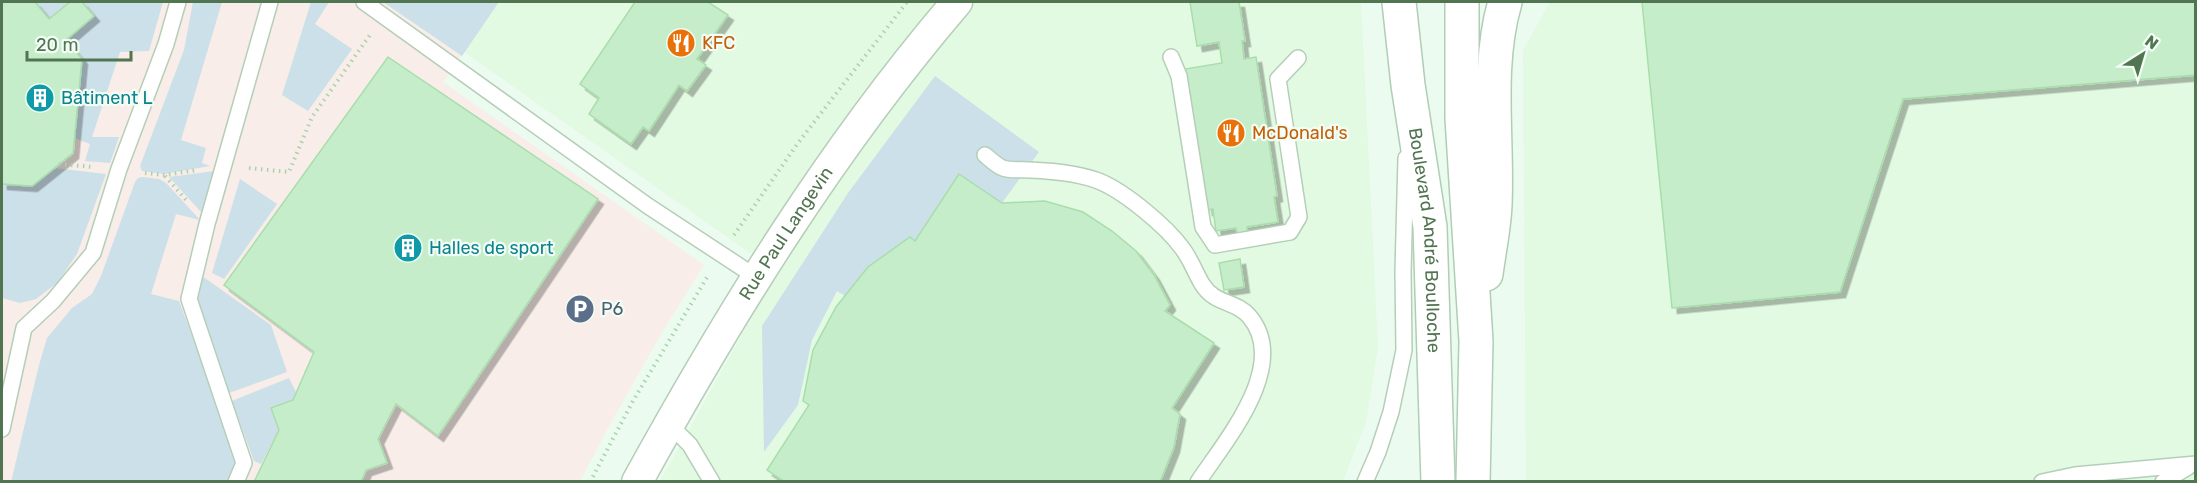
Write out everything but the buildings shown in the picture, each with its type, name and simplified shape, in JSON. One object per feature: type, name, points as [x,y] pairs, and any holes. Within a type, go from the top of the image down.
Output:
[{"type":"main road","name":"Boulevard André Boulloche","points":[[1400,2],[1408,85],[1430,227],[1438,482]]},
{"type":"main road","points":[[1462,2],[1462,118],[1476,341],[1473,480]]},
{"type":"main road","points":[[1476,341],[1495,206],[1493,97],[1500,18],[1505,2]]},
{"type":"street","name":"Rue Paul Langevin","points":[[637,482],[756,277],[850,138],[957,2]]},
{"type":"lane","points":[[2,429],[24,328],[53,301],[93,253],[119,169],[166,45],[178,2]]},
{"type":"lane","points":[[236,482],[244,463],[189,299],[207,224],[270,2]]},
{"type":"lane","points":[[364,2],[648,206],[756,277]]},
{"type":"lane","points":[[1171,57],[1179,76],[1203,227],[1215,245],[1290,232],[1299,216],[1278,79],[1298,58]]},
{"type":"lane","points":[[1365,482],[1391,412],[1404,350],[1403,272],[1408,85]]},
{"type":"lane","points":[[985,155],[1004,169],[1058,171],[1101,182],[1131,200],[1183,248],[1203,285],[1215,299],[1248,314],[1260,332],[1263,353],[1259,384],[1242,416],[1198,482]]},
{"type":"lane","points":[[669,424],[690,445],[712,482]]},
{"type":"lane","points":[[2042,482],[2075,476],[2194,464]]},
{"type":"lane","points":[[2163,482],[2194,464]]},
{"type":"path","points":[[224,166],[289,172],[312,117],[384,15]]},
{"type":"path","points":[[139,172],[165,175]]},
{"type":"shaded area","points":[[2,2],[499,2],[443,82],[704,265],[664,329],[580,481],[2,481]]},
{"type":"shaded area","points":[[35,2],[70,2],[49,19]]},
{"type":"shaded area","points":[[82,2],[163,2],[149,51],[120,52],[92,137],[119,137],[110,163],[85,161],[90,144],[74,138],[82,59],[66,40],[94,16]]},
{"type":"shaded area","points":[[193,2],[222,2],[181,140],[206,148],[202,163],[210,166],[164,174],[142,171],[140,166],[184,50]]},
{"type":"shaded area","points":[[311,2],[329,2],[315,24],[352,49],[308,111],[282,95]]},
{"type":"shaded area","points":[[383,2],[499,2],[462,56]]},
{"type":"shaded area","points":[[499,2],[1361,2],[1378,347],[1366,422],[1343,481],[660,481],[777,272],[464,52]]},
{"type":"shaded area","points":[[1550,2],[2195,2],[2195,481],[1526,481],[1523,50]]},
{"type":"shaded area","points":[[935,76],[1039,152],[1002,203],[959,174],[915,241],[910,237],[868,267],[845,296],[837,291],[812,340],[798,405],[764,452],[762,326],[848,193]]},
{"type":"shaded area","points":[[54,168],[106,174],[77,254],[57,283],[36,299],[20,303],[2,298],[2,184],[32,186]]},
{"type":"shaded area","points":[[215,171],[203,214],[169,177]]},
{"type":"shaded area","points":[[142,177],[159,179],[166,183],[200,220],[176,214],[151,294],[179,301],[238,459],[229,481],[11,482],[47,338],[72,308],[92,294],[101,276],[135,182]]},
{"type":"shaded area","points":[[240,179],[277,204],[224,279],[212,273]]},
{"type":"shaded area","points":[[202,276],[271,325],[287,372],[229,393],[195,299]]},
{"type":"shaded area","points":[[289,378],[297,394],[293,400],[271,408],[279,430],[261,464],[254,461],[232,401]]},
{"type":"place","name":"KFC","points":[[681,43]]},
{"type":"place","name":"Bâtiment L","points":[[40,98]]},
{"type":"place","name":"McDonald's","points":[[1231,133]]},
{"type":"place","name":"Halles de sport","points":[[408,248]]},
{"type":"place","name":"P6","points":[[580,309]]}]
